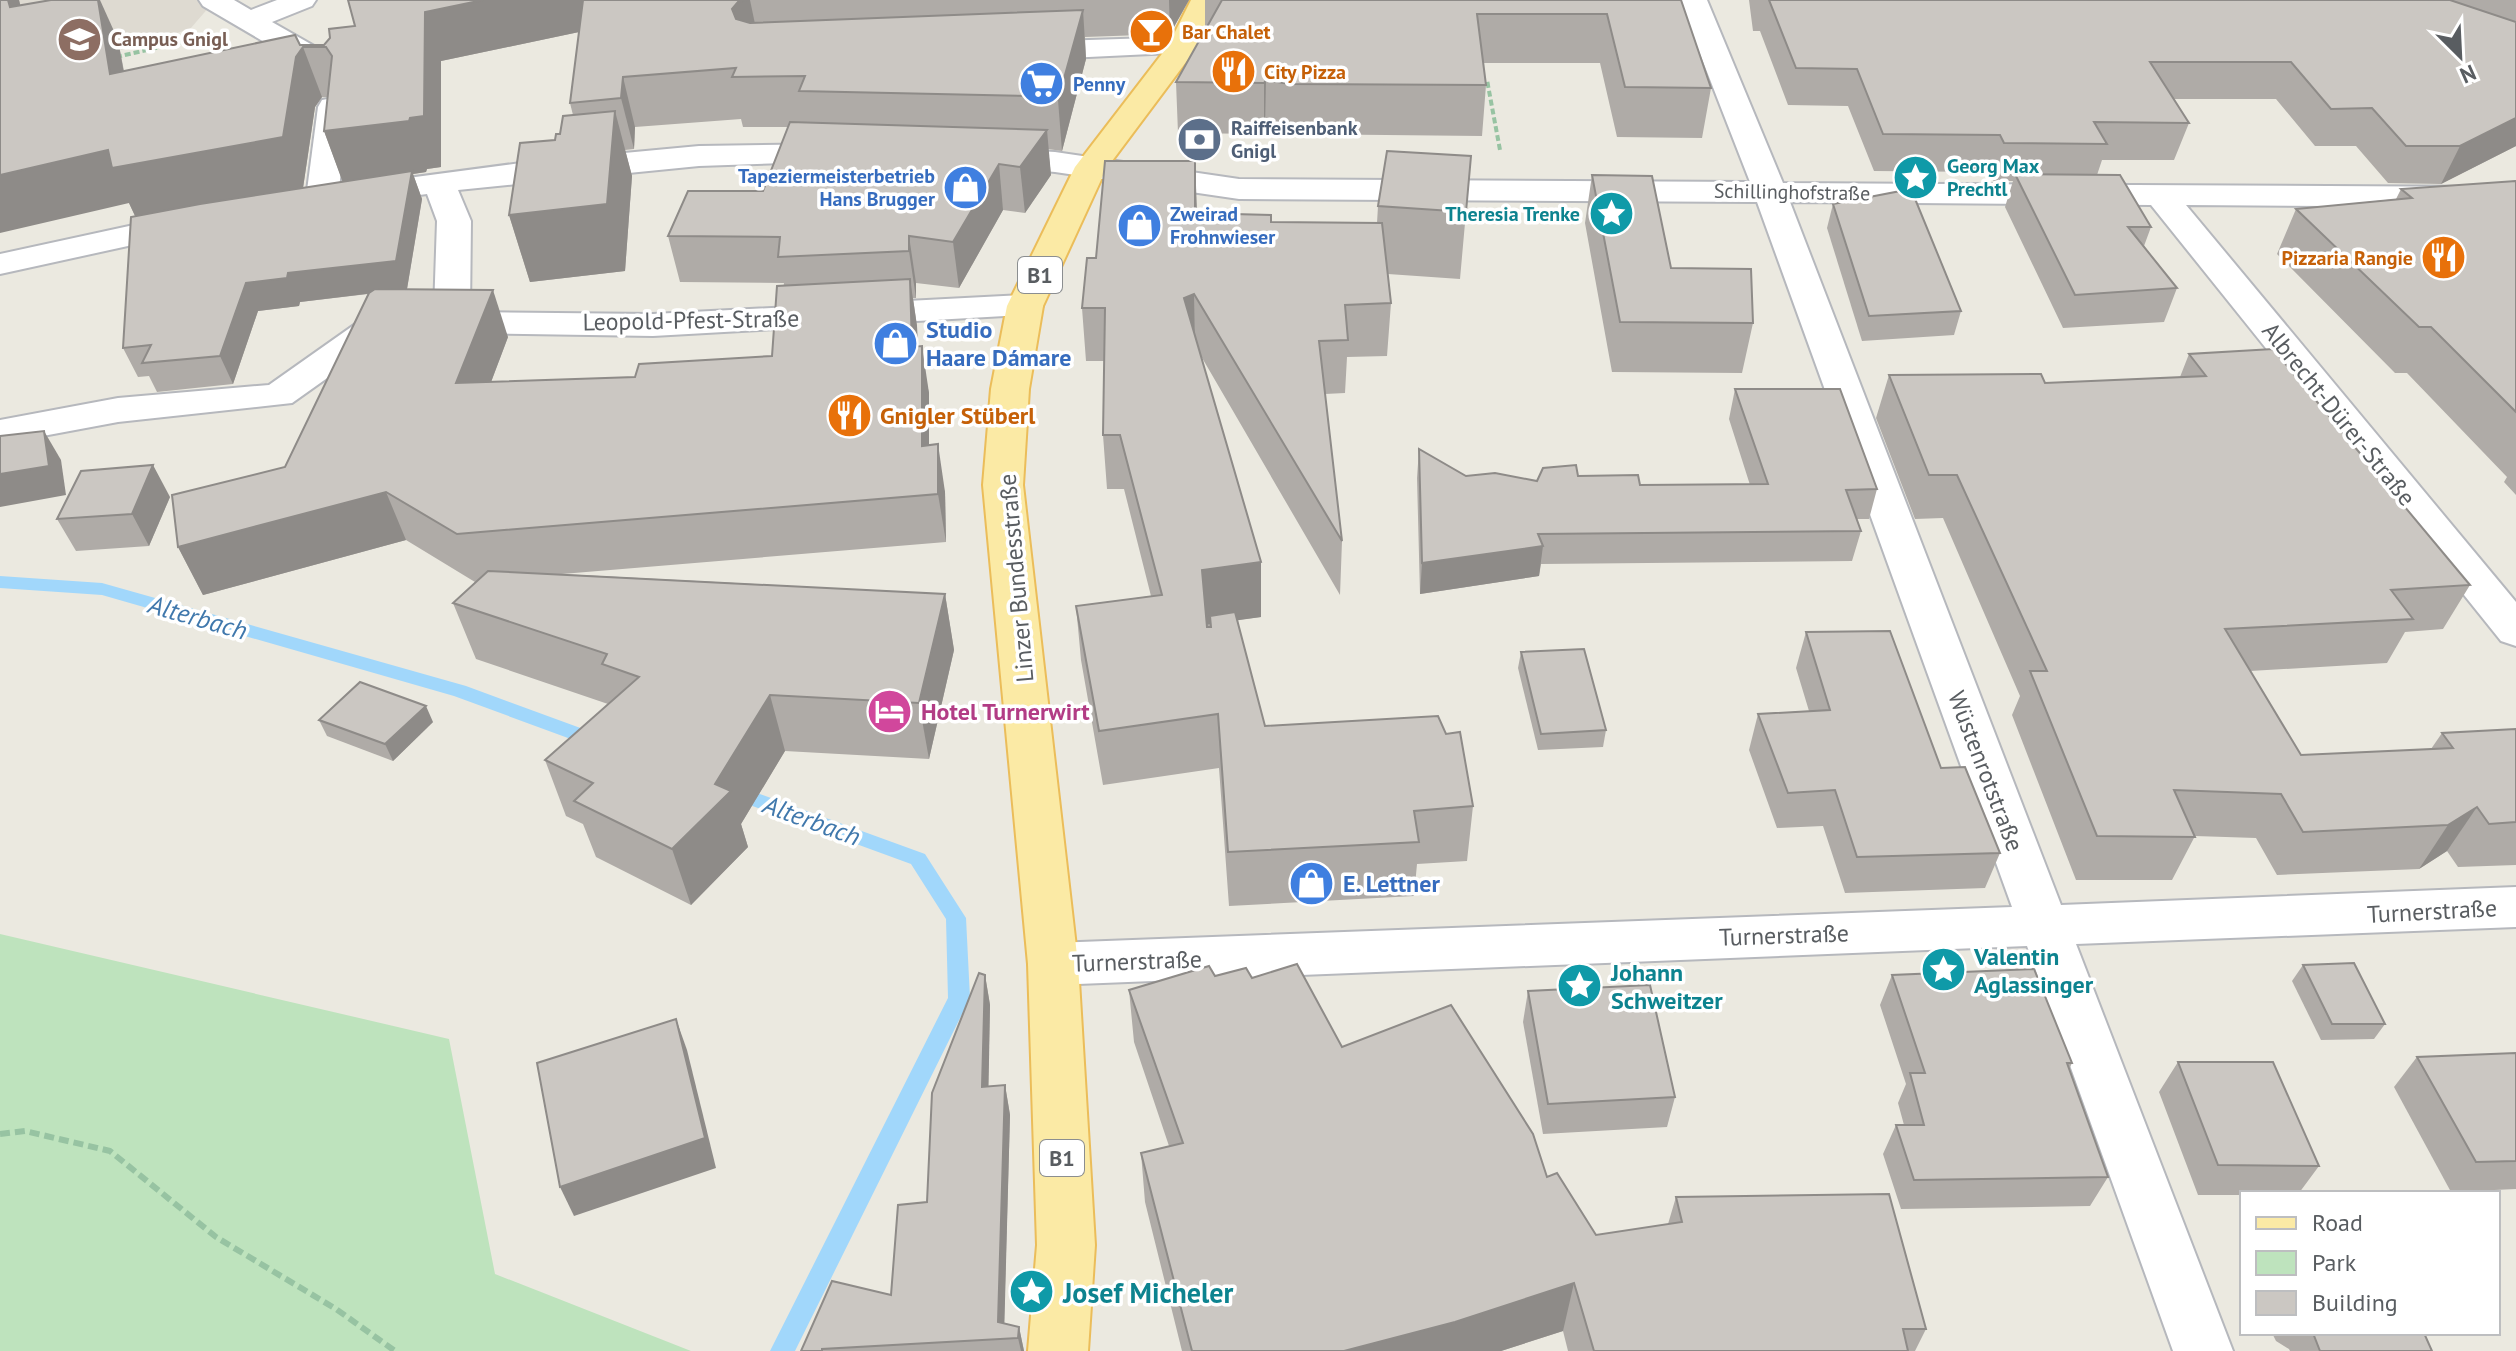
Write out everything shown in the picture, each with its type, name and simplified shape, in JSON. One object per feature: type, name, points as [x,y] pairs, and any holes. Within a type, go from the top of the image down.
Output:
[{"type":"main road","name":"Linzer Bundesstraße","points":[[1058,1351],[1066,1245],[1053,964],[1003,485],[1010,389],[1025,306],[1091,167],[1183,46],[1205,0]]},
{"type":"street","points":[[213,0],[326,65],[332,96],[306,201],[699,156],[865,154]]},
{"type":"street","points":[[250,21],[302,0]]},
{"type":"street","name":"Wüstenrotstraße","points":[[1693,0],[1770,192],[2203,1351]]},
{"type":"street","points":[[995,52],[1183,46]]},
{"type":"street","name":"Schillinghofstraße","points":[[957,157],[1035,160],[1239,189],[2509,201]]},
{"type":"street","points":[[439,184],[454,221],[452,320]]},
{"type":"street","name":"Albrecht-Dürer-Straße","points":[[2162,197],[2516,631]]},
{"type":"street","points":[[0,264],[213,218]]},
{"type":"street","name":"Leopold-Pfest-Straße","points":[[0,432],[118,410],[279,395],[384,321],[653,325],[1025,306]]},
{"type":"street","name":"Turnerstraße","points":[[1053,964],[1650,939],[2045,928],[2516,907]]},
{"type":"path","points":[[107,59],[199,39],[250,21]]},
{"type":"path","points":[[1475,80],[1487,80],[1507,190]]},
{"type":"path","points":[[1479,113],[1493,113]]},
{"type":"path","points":[[0,1134],[25,1131],[110,1151],[216,1237],[336,1309],[395,1351]]},
{"type":"shaded area","name":"Campus Gnigl","points":[[0,0],[198,0],[210,6],[190,29],[128,48],[0,77]]},
{"type":"green space","points":[[0,934],[449,1039],[495,1274],[691,1351],[0,1351]]},
{"type":"building","points":[[0,0],[8,0],[10,7],[51,0],[98,0],[110,74],[295,35],[300,45],[324,45],[330,38],[329,29],[355,26],[348,0],[483,0],[425,12],[424,116],[410,118],[409,121],[324,131],[332,56],[326,47],[303,47],[296,57],[283,137],[112,168],[108,150],[0,175]]},
{"type":"building","points":[[583,0],[747,0],[738,2],[732,9],[736,19],[750,23],[1083,10],[1058,100],[1030,96],[799,91],[805,76],[732,77],[736,68],[623,77],[621,98],[570,103]]},
{"type":"building","points":[[1222,0],[1681,0],[1711,88],[1625,87],[1607,14],[1477,14],[1486,85],[1289,84],[1266,80],[1264,83],[1176,82]]},
{"type":"building","points":[[1769,0],[2450,0],[2516,22],[2516,118],[2460,146],[2406,146],[2372,108],[2331,109],[2291,62],[2150,62],[2189,123],[2094,122],[2107,144],[2004,143],[2000,135],[1883,134],[1857,69],[1796,68]]},
{"type":"building","points":[[615,111],[607,204],[509,215],[520,143],[555,140],[556,134],[560,134],[563,116]]},
{"type":"building","points":[[790,122],[1047,130],[1020,167],[999,164],[953,242],[909,236],[909,251],[778,257],[780,237],[668,236],[688,191],[763,191]]},
{"type":"building","points":[[1387,151],[1471,156],[1466,212],[1378,206]]},
{"type":"building","points":[[1105,161],[1195,161],[1195,213],[1271,215],[1271,222],[1382,223],[1391,303],[1345,305],[1348,340],[1319,341],[1342,541],[1194,294],[1184,298],[1261,562],[1202,570],[1207,627],[1211,627],[1210,616],[1235,612],[1265,726],[1438,716],[1446,734],[1460,732],[1473,806],[1414,811],[1419,842],[1228,852],[1218,714],[1099,731],[1076,606],[1162,595],[1120,435],[1103,435],[1105,308],[1082,308],[1087,258],[1096,258]]},
{"type":"building","points":[[412,171],[396,261],[288,273],[287,278],[246,283],[220,356],[142,363],[151,345],[123,348],[131,217]]},
{"type":"building","points":[[2015,174],[2120,175],[2151,227],[2128,227],[2177,288],[2075,295]]},
{"type":"building","points":[[1592,175],[1652,176],[1671,268],[1751,269],[1753,323],[1620,322]]},
{"type":"building","points":[[2516,181],[2516,412],[2431,327],[2419,327],[2296,209],[2412,198],[2401,189]]},
{"type":"building","points":[[1911,189],[1961,311],[1869,316],[1833,204]]},
{"type":"building","points":[[910,279],[912,347],[922,346],[922,446],[938,444],[938,494],[457,534],[386,492],[178,547],[172,495],[285,467],[369,293],[375,289],[493,290],[456,383],[635,377],[639,364],[772,356],[777,286]]},
{"type":"building","points":[[2273,349],[2470,585],[2391,590],[2413,619],[2225,629],[2301,755],[2453,748],[2442,733],[2516,729],[2516,822],[2489,824],[2477,807],[2448,825],[2303,832],[2281,794],[2174,790],[2195,837],[2097,836],[2030,671],[2047,671],[1957,475],[1929,475],[1889,375],[2041,374],[2045,383],[2206,376],[2189,354]]},
{"type":"building","points":[[1735,389],[1840,389],[1877,489],[1846,490],[1861,531],[1538,534],[1543,546],[1422,563],[1419,449],[1466,476],[1495,473],[1537,481],[1543,468],[1576,465],[1578,476],[1638,475],[1640,485],[1768,484]]},
{"type":"building","points":[[44,431],[49,466],[0,474],[0,436]]},
{"type":"building","points":[[153,465],[132,514],[57,519],[81,471]]},
{"type":"building","points":[[488,571],[945,594],[919,703],[770,695],[715,784],[731,791],[672,849],[574,801],[593,783],[545,760],[639,677],[602,664],[607,654],[453,603]]},
{"type":"building","points":[[1890,631],[1941,768],[1965,767],[2000,853],[1857,857],[1835,790],[1788,793],[1758,714],[1830,710],[1806,632]]},
{"type":"building","points":[[1584,649],[1606,730],[1541,734],[1521,652]]},
{"type":"building","points":[[360,682],[426,706],[385,744],[319,720]]},
{"type":"building","points":[[2354,963],[2385,1024],[2332,1024],[2303,965]]},
{"type":"building","points":[[1297,964],[1342,1047],[1451,1005],[1533,1134],[1547,1177],[1557,1173],[1596,1235],[1682,1222],[1676,1197],[1889,1194],[1926,1329],[1903,1329],[1908,1351],[1594,1351],[1574,1283],[1455,1322],[1344,1351],[1192,1351],[1141,1153],[1183,1143],[1129,990],[1209,966],[1215,976],[1246,968],[1252,978]]},
{"type":"building","points":[[2034,969],[2072,1063],[2067,1063],[2108,1177],[1914,1180],[1896,1125],[1924,1125],[1910,1073],[1925,1073],[1892,975]]},
{"type":"building","points":[[979,973],[985,975],[982,1087],[1005,1085],[998,1322],[1019,1327],[1018,1338],[801,1351],[832,1281],[891,1295],[898,1205],[927,1202],[932,1093]]},
{"type":"building","points":[[1650,985],[1675,1097],[1548,1104],[1528,991]]},
{"type":"building","points":[[676,1019],[705,1138],[560,1187],[537,1063]]},
{"type":"building","points":[[2516,1053],[2516,1161],[2476,1162],[2417,1057]]},
{"type":"building","points":[[2178,1062],[2273,1062],[2319,1166],[2218,1165]]},
{"type":"building","points":[[2314,1335],[2425,1335],[2432,1351],[2320,1351]]},
{"type":"waterway","name":"Alterbach","points":[[0,582],[102,589],[460,691],[598,742]]},
{"type":"waterway","name":"Alterbach","points":[[735,792],[918,859],[956,918],[959,998],[782,1351]]},
{"type":"place","name":"Bar Chalet","points":[[1151,32]]},
{"type":"place","name":"Campus Gnigl","points":[[80,39]]},
{"type":"place","name":"City Pizza","points":[[1233,72]]},
{"type":"place","name":"Penny","points":[[1042,84]]},
{"type":"place","name":"Raiffeisenbank Gnigl","points":[[1200,139]]},
{"type":"place","name":"Georg Max Prechtl","points":[[1916,178]]},
{"type":"place","name":"Tapeziermeisterbetrieb Hans Brugger","points":[[966,187]]},
{"type":"place","name":"Theresia Trenke","points":[[1611,214]]},
{"type":"place","name":"Zweirad Frohnwieser","points":[[1139,226]]},
{"type":"place","name":"Pizzaria Rangie","points":[[2444,258]]},
{"type":"place","name":"Studio Haare Dámare","points":[[895,343]]},
{"type":"place","name":"Gnigler Stüberl","points":[[849,415]]},
{"type":"place","name":"Hotel Turnerwirt","points":[[890,711]]},
{"type":"place","name":"E. Lettner","points":[[1312,883]]},
{"type":"place","name":"Valentin Aglassinger","points":[[1943,970]]},
{"type":"place","name":"Johann Schweitzer","points":[[1580,986]]},
{"type":"place","name":"Josef Micheler","points":[[1032,1292]]}]
